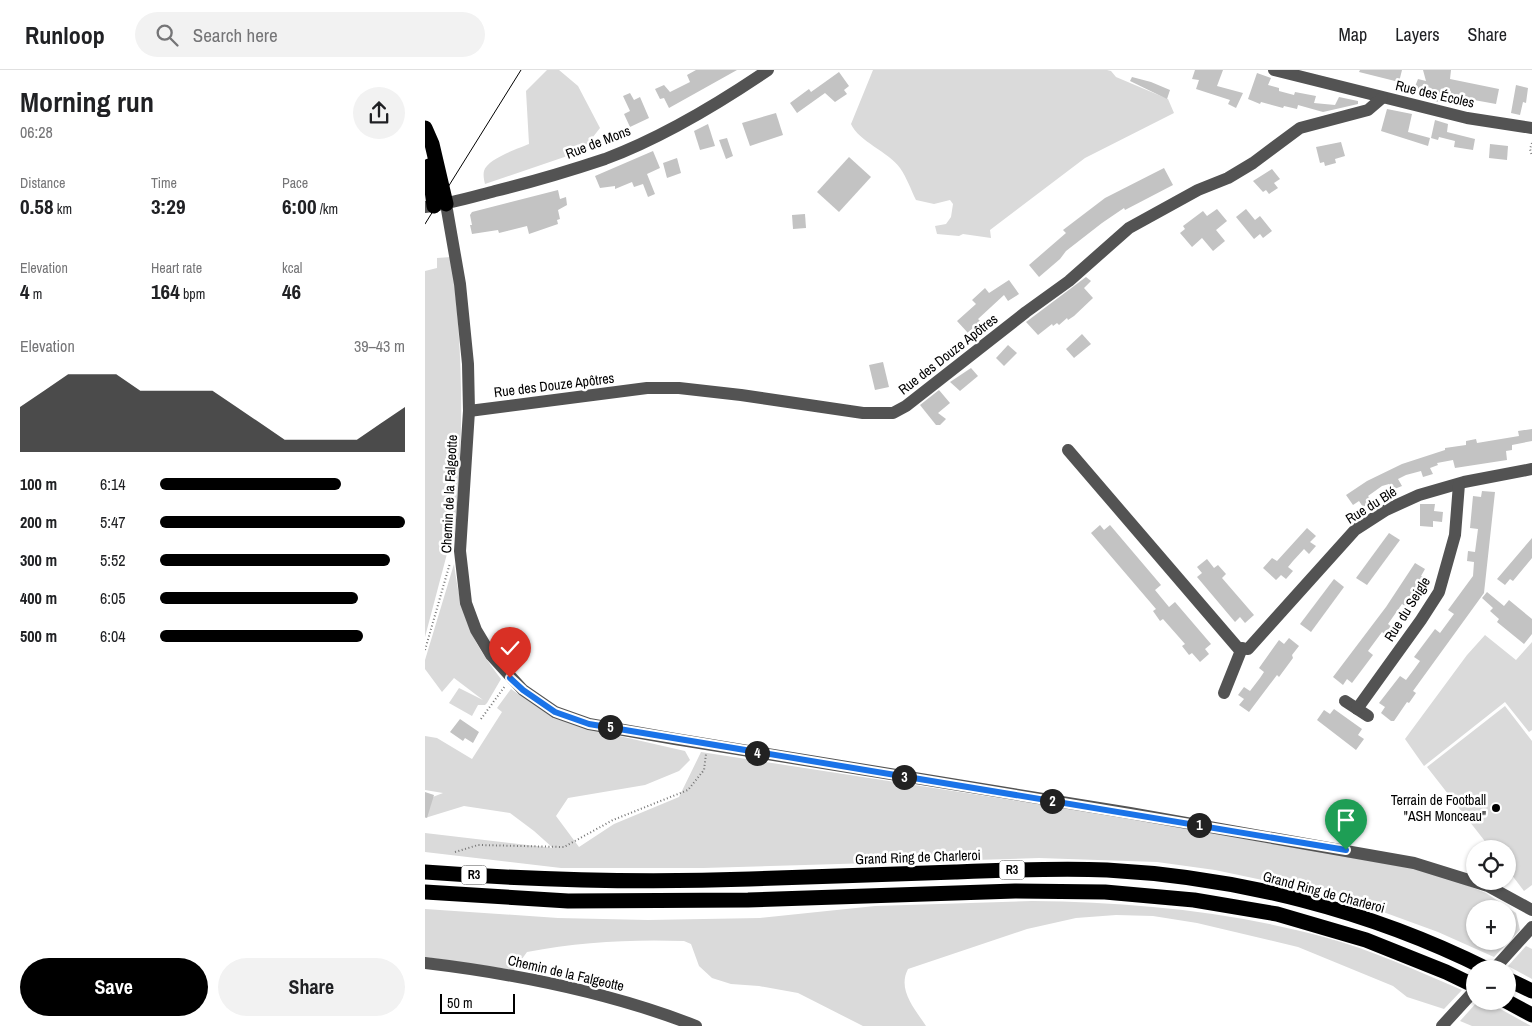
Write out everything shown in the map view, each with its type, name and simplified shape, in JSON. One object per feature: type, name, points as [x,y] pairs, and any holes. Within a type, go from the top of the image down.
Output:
[{"type":"highway","points":[[425,128],[433,144],[435,205]]},
{"type":"highway","points":[[425,152],[430,169],[435,205]]},
{"type":"highway","name":"Grand Ring de Charleroi","points":[[425,872],[567,880],[654,881],[1012,870],[1107,870],[1197,879],[1281,894],[1370,919],[1470,960]]},
{"type":"highway","name":"R3","points":[[425,892],[568,901],[657,902],[1015,891],[1105,892],[1194,900],[1277,914],[1366,940],[1466,982]]},
{"type":"highway","points":[[1516,983],[1532,991]]},
{"type":"highway","points":[[1516,1006],[1532,1015]]},
{"type":"street","name":"Rue de Mons","points":[[435,205],[522,184],[606,158],[678,125],[733,94],[768,70]]},
{"type":"street","name":"Rue des Écoles","points":[[1274,70],[1467,118],[1532,128]]},
{"type":"street","name":"Rue des Douze Apôtres","points":[[469,411],[647,388],[679,388],[741,394],[863,413],[893,413],[906,406],[1026,312],[1069,281],[1129,228],[1198,190],[1228,178],[1253,163],[1300,128],[1367,110],[1382,98]]},
{"type":"street","name":"Chemin de la Falgeotte","points":[[435,205],[461,284],[469,411],[459,551],[466,603],[476,630],[491,655],[523,690],[555,712],[589,724],[1129,813],[1405,861],[1435,868],[1488,886],[1532,910]]},
{"type":"street","points":[[1068,450],[1238,648],[1242,648],[1225,693]]},
{"type":"street","name":"Rue du Blé","points":[[1242,648],[1248,649],[1355,530],[1386,510],[1419,495],[1459,484],[1532,469]]},
{"type":"street","name":"Rue du Seigle","points":[[1357,709],[1439,592],[1455,535],[1459,484]]},
{"type":"street","points":[[1345,701],[1368,716]]},
{"type":"street","points":[[1502,960],[1532,927]]},
{"type":"street","name":"Chemin de la Falgeotte","points":[[425,963],[506,974],[555,984],[638,1006],[696,1026]]},
{"type":"street","points":[[1446,1022],[1466,1000]]},
{"type":"path","points":[[1532,143],[1532,156]]},
{"type":"path","points":[[425,650],[450,563],[459,551]]},
{"type":"path","points":[[481,719],[510,678]]},
{"type":"path","points":[[455,852],[478,845],[564,847],[613,820],[688,790],[704,770],[707,744]]},
{"type":"shaded area","points":[[547,70],[559,70],[578,86],[600,128],[582,151],[485,184],[484,171],[491,162],[529,144],[526,91]]},
{"type":"shaded area","points":[[873,70],[1107,70],[1111,71],[1116,77],[1168,99],[1174,113],[1085,158],[990,230],[991,238],[963,234],[959,236],[937,234],[935,226],[946,224],[951,217],[953,204],[950,200],[934,204],[916,200],[907,180],[895,162],[860,136],[851,124]]},
{"type":"shaded area","points":[[451,257],[460,363],[460,468],[454,539],[448,550],[425,637],[425,271],[437,268],[437,258]]},
{"type":"shaded area","points":[[454,564],[464,614],[480,649],[501,679],[487,703],[485,705],[478,705],[472,716],[449,703],[459,688],[483,700],[454,678],[442,692],[425,669],[425,660]]},
{"type":"shaded area","points":[[1485,635],[1516,660],[1532,642],[1532,730],[1529,732],[1505,702],[1424,766],[1405,739],[1467,655]]},
{"type":"shaded area","points":[[511,689],[549,715],[593,730],[685,751],[690,760],[679,771],[645,785],[568,798],[556,816],[579,847],[614,824],[679,797],[701,752],[1102,814],[1434,872],[1466,885],[1466,890],[1479,890],[1496,900],[1466,900],[1466,944],[1375,909],[1320,892],[1215,870],[1157,862],[1039,858],[703,868],[561,868],[425,852],[425,833],[553,848],[510,813],[464,806],[425,818],[425,800],[443,793],[425,790],[425,736],[437,738],[472,759],[502,712],[497,708]]},
{"type":"shaded area","name":"Terrain de Football \"ASH Monceau\"","points":[[1505,706],[1532,741],[1532,885],[1524,891],[1516,880],[1516,840],[1484,840],[1427,767]]},
{"type":"shaded area","points":[[1032,901],[1143,906],[1216,914],[1288,928],[1359,948],[1462,990],[1444,1009],[1407,997],[1393,986],[1298,947],[1197,923],[1153,916],[1116,915],[1076,918],[1027,929],[908,969],[905,977],[906,992],[926,1026],[863,1026],[798,993],[759,986],[731,984],[712,978],[699,966],[691,944],[684,941],[605,942],[527,952],[514,970],[425,957],[425,909],[558,918],[648,920],[760,918],[875,906]]},
{"type":"shaded area","points":[[1516,913],[1520,930],[1516,934]]},
{"type":"shaded area","points":[[1526,946],[1532,949],[1532,979],[1516,970],[1516,960],[1513,960]]},
{"type":"shaded area","points":[[1478,950],[1501,950],[1494,957]]},
{"type":"shaded area","points":[[1470,1010],[1502,1010],[1531,1026],[1472,1026],[1460,1021]]},
{"type":"building","points":[[696,70],[737,70],[669,108],[664,98],[660,99],[655,89],[664,85],[670,92],[690,82],[687,75]]},
{"type":"building","points":[[1195,70],[1223,70],[1217,86],[1243,93],[1236,108],[1228,104],[1230,100],[1196,89],[1199,80],[1192,79]]},
{"type":"building","points":[[1360,70],[1402,70],[1399,82],[1359,72]]},
{"type":"building","points":[[1423,70],[1451,70],[1450,79],[1499,89],[1496,104],[1441,94],[1439,102],[1419,97],[1420,90],[1414,89],[1418,79],[1426,81]]},
{"type":"building","points":[[839,72],[849,86],[844,90],[847,94],[835,102],[825,93],[797,113],[790,103],[809,89],[811,92]]},
{"type":"building","points":[[1257,73],[1271,78],[1268,85],[1279,88],[1279,91],[1294,95],[1295,92],[1316,96],[1314,103],[1335,105],[1339,97],[1358,101],[1358,104],[1323,112],[1298,105],[1297,109],[1284,106],[1283,108],[1261,102],[1260,104],[1248,99]]},
{"type":"building","points":[[1132,77],[1170,90],[1167,99],[1130,81]]},
{"type":"building","points":[[1516,85],[1528,88],[1526,103],[1523,102],[1520,115],[1511,113]]},
{"type":"building","points":[[630,93],[634,100],[640,97],[649,118],[630,127],[624,114],[630,111],[623,96]]},
{"type":"building","points":[[1387,109],[1412,114],[1408,132],[1430,138],[1428,146],[1381,131]]},
{"type":"building","points":[[776,113],[783,135],[750,146],[742,123]]},
{"type":"building","points":[[1435,120],[1448,124],[1447,132],[1475,139],[1473,150],[1454,147],[1455,141],[1439,137],[1438,140],[1431,138]]},
{"type":"building","points":[[708,124],[715,146],[700,150],[694,131]]},
{"type":"building","points":[[727,138],[733,156],[726,159],[719,140]]},
{"type":"building","points":[[1341,142],[1345,156],[1335,159],[1336,163],[1325,166],[1324,162],[1320,163],[1316,147]]},
{"type":"building","points":[[1490,144],[1508,146],[1507,160],[1489,158]]},
{"type":"building","points":[[653,151],[660,168],[647,174],[655,194],[648,197],[643,184],[634,187],[632,182],[615,189],[615,186],[600,188],[595,176]]},
{"type":"building","points":[[849,157],[871,177],[839,212],[817,192]]},
{"type":"building","points":[[677,158],[681,173],[667,178],[663,163]]},
{"type":"building","points":[[1164,168],[1173,185],[1125,210],[1124,208],[1102,223],[1066,251],[1060,259],[1039,277],[1029,265],[1066,233],[1063,230],[1105,198]]},
{"type":"building","points":[[1272,169],[1280,179],[1274,183],[1278,188],[1269,194],[1266,190],[1263,192],[1253,181]]},
{"type":"building","points":[[558,190],[560,199],[566,197],[567,205],[558,210],[560,219],[557,220],[558,224],[529,234],[527,226],[499,233],[498,230],[472,234],[470,215],[472,212]]},
{"type":"building","points":[[1217,209],[1227,221],[1216,230],[1225,241],[1213,251],[1202,238],[1192,247],[1180,233],[1185,229],[1183,226],[1203,211],[1207,216]]},
{"type":"building","points":[[1246,209],[1255,220],[1260,216],[1272,231],[1263,238],[1260,234],[1254,239],[1236,217]]},
{"type":"building","points":[[805,214],[806,228],[793,229],[792,215]]},
{"type":"building","points":[[1086,277],[1091,281],[1084,288],[1093,298],[1074,316],[1068,320],[1067,318],[1059,325],[1057,323],[1053,326],[1052,324],[1038,335],[1026,322]]},
{"type":"building","points":[[1009,280],[1019,294],[1008,301],[1004,295],[978,319],[980,321],[968,333],[957,321],[976,304],[972,300],[985,288],[989,293]]},
{"type":"building","points":[[1082,334],[1091,344],[1074,358],[1066,349]]},
{"type":"building","points":[[1008,345],[1017,353],[1004,366],[996,358]]},
{"type":"building","points":[[883,362],[889,387],[875,390],[869,365]]},
{"type":"building","points":[[971,368],[978,376],[960,391],[950,382]]},
{"type":"building","points":[[939,390],[950,403],[938,413],[946,419],[940,425],[936,425],[920,405]]},
{"type":"building","points":[[1532,429],[1532,441],[1512,445],[1512,450],[1506,451],[1507,460],[1455,468],[1453,460],[1437,463],[1438,465],[1430,468],[1433,474],[1423,477],[1421,471],[1406,475],[1398,479],[1402,486],[1392,490],[1389,484],[1382,486],[1368,496],[1372,501],[1363,507],[1359,501],[1353,505],[1346,495],[1367,481],[1402,464],[1445,450],[1445,448],[1466,445],[1466,441],[1476,439],[1477,443],[1519,436],[1518,431]]},
{"type":"building","points":[[1482,491],[1495,492],[1484,593],[1413,691],[1416,693],[1409,703],[1407,702],[1394,721],[1391,721],[1381,713],[1385,707],[1379,703],[1400,676],[1406,680],[1415,668],[1420,661],[1414,657],[1435,629],[1440,633],[1454,614],[1448,610],[1473,576],[1474,562],[1467,561],[1468,551],[1475,552],[1478,529],[1470,528],[1473,496],[1481,497]]},
{"type":"building","points":[[1420,504],[1435,504],[1434,511],[1443,512],[1442,522],[1433,521],[1433,527],[1420,526]]},
{"type":"building","points":[[1100,525],[1104,530],[1110,525],[1161,585],[1155,590],[1169,607],[1175,602],[1211,644],[1205,649],[1209,654],[1200,662],[1192,653],[1189,655],[1182,646],[1185,644],[1163,619],[1160,621],[1153,611],[1156,609],[1091,533]]},
{"type":"building","points":[[1307,528],[1316,536],[1310,542],[1316,546],[1309,554],[1304,549],[1293,561],[1288,567],[1293,571],[1286,579],[1281,575],[1276,580],[1263,568],[1272,558],[1277,561]]},
{"type":"building","points":[[1389,533],[1400,540],[1367,585],[1356,578]]},
{"type":"building","points":[[1532,538],[1532,558],[1513,581],[1510,579],[1505,585],[1497,579]]},
{"type":"building","points":[[1207,559],[1214,568],[1218,565],[1226,574],[1222,578],[1254,615],[1245,623],[1240,617],[1235,622],[1197,577],[1202,573],[1197,567]]},
{"type":"building","points":[[1415,563],[1425,569],[1421,576],[1427,579],[1408,608],[1402,604],[1388,624],[1393,628],[1387,636],[1382,632],[1368,651],[1373,655],[1352,683],[1347,679],[1343,685],[1333,677],[1386,607]]},
{"type":"building","points":[[1334,579],[1344,587],[1311,632],[1300,624]]},
{"type":"building","points":[[1487,592],[1504,606],[1509,600],[1532,619],[1532,634],[1524,644],[1497,622],[1499,619],[1490,611],[1493,608],[1482,598]]},
{"type":"building","points":[[1289,638],[1299,646],[1292,655],[1293,658],[1279,677],[1277,675],[1249,712],[1239,705],[1244,699],[1238,695],[1244,687],[1250,691],[1264,672],[1259,668],[1279,640],[1284,644]]},
{"type":"building","points":[[1334,709],[1362,729],[1358,735],[1364,739],[1356,750],[1317,720],[1324,710],[1330,714]]},
{"type":"building","points":[[460,719],[479,732],[473,743],[465,738],[463,741],[450,732]]},
{"type":"building","points":[[425,792],[434,795],[427,818],[425,817]]},
{"type":"tram line","points":[[425,224],[521,70]]},
{"type":"place","name":"Terrain de Football \"ASH Monceau\"","points":[[1496,808]]},
{"type":"route","points":[[510,678],[523,690],[555,712],[589,724],[1346,850]]}]
